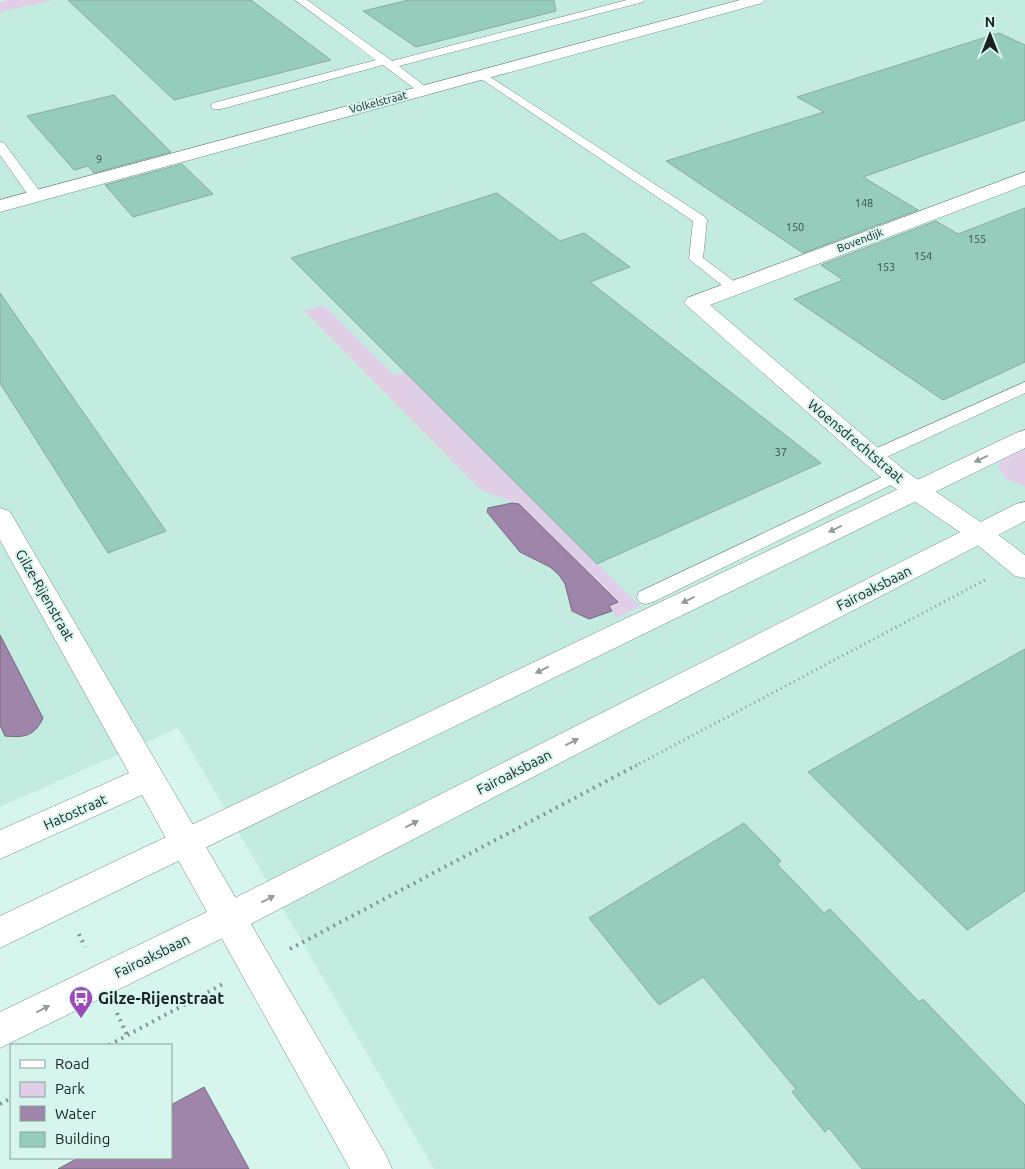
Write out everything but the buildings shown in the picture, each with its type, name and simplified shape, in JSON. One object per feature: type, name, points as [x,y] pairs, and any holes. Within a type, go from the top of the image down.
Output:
[{"type":"street","name":"Volkelstraat","points":[[0,206],[757,0]]},
{"type":"street","name":"Bovendijk","points":[[695,303],[1025,178]]},
{"type":"street","name":"Woensdrechtstraat","points":[[695,303],[872,457],[906,483],[979,533],[1021,566]]},
{"type":"street","points":[[0,933],[906,483],[1025,438]]},
{"type":"street","name":"Fairoaksbaan","points":[[0,1031],[229,918],[1025,510]]},
{"type":"street","name":"Gilze-Rijenstraat","points":[[0,517],[372,1169]]},
{"type":"street","name":"Hatostraat","points":[[0,845],[149,778]]},
{"type":"lane","points":[[300,0],[423,90]]},
{"type":"lane","points":[[217,106],[639,0]]},
{"type":"lane","points":[[481,74],[700,220],[696,259],[734,288]]},
{"type":"lane","points":[[0,146],[36,196]]},
{"type":"lane","points":[[872,457],[1025,387]]},
{"type":"lane","points":[[646,596],[906,483]]},
{"type":"path","points":[[111,1044],[1021,566]]},
{"type":"shaded area","points":[[20,0],[1025,0],[1025,1169],[434,1169],[178,728],[0,807],[0,4]]},
{"type":"green space","points":[[7,0],[54,0],[0,12],[0,2]]},
{"type":"green space","points":[[324,305],[394,375],[405,372],[640,606],[617,618],[608,606],[618,602],[519,504],[481,490],[304,311]]},
{"type":"green space","points":[[1025,449],[1025,487],[1005,478],[998,467],[1001,460]]},
{"type":"water","points":[[512,503],[519,504],[618,602],[609,606],[612,611],[589,619],[572,611],[565,584],[559,575],[550,567],[520,552],[487,512],[488,508]]},
{"type":"water","points":[[0,635],[43,718],[36,729],[23,736],[5,736],[0,725]]},
{"type":"water","points":[[204,1087],[249,1169],[58,1169],[76,1159],[172,1159],[172,1104]]},
{"type":"place","name":"Gilze-Rijenstraat","points":[[81,1019]]}]
